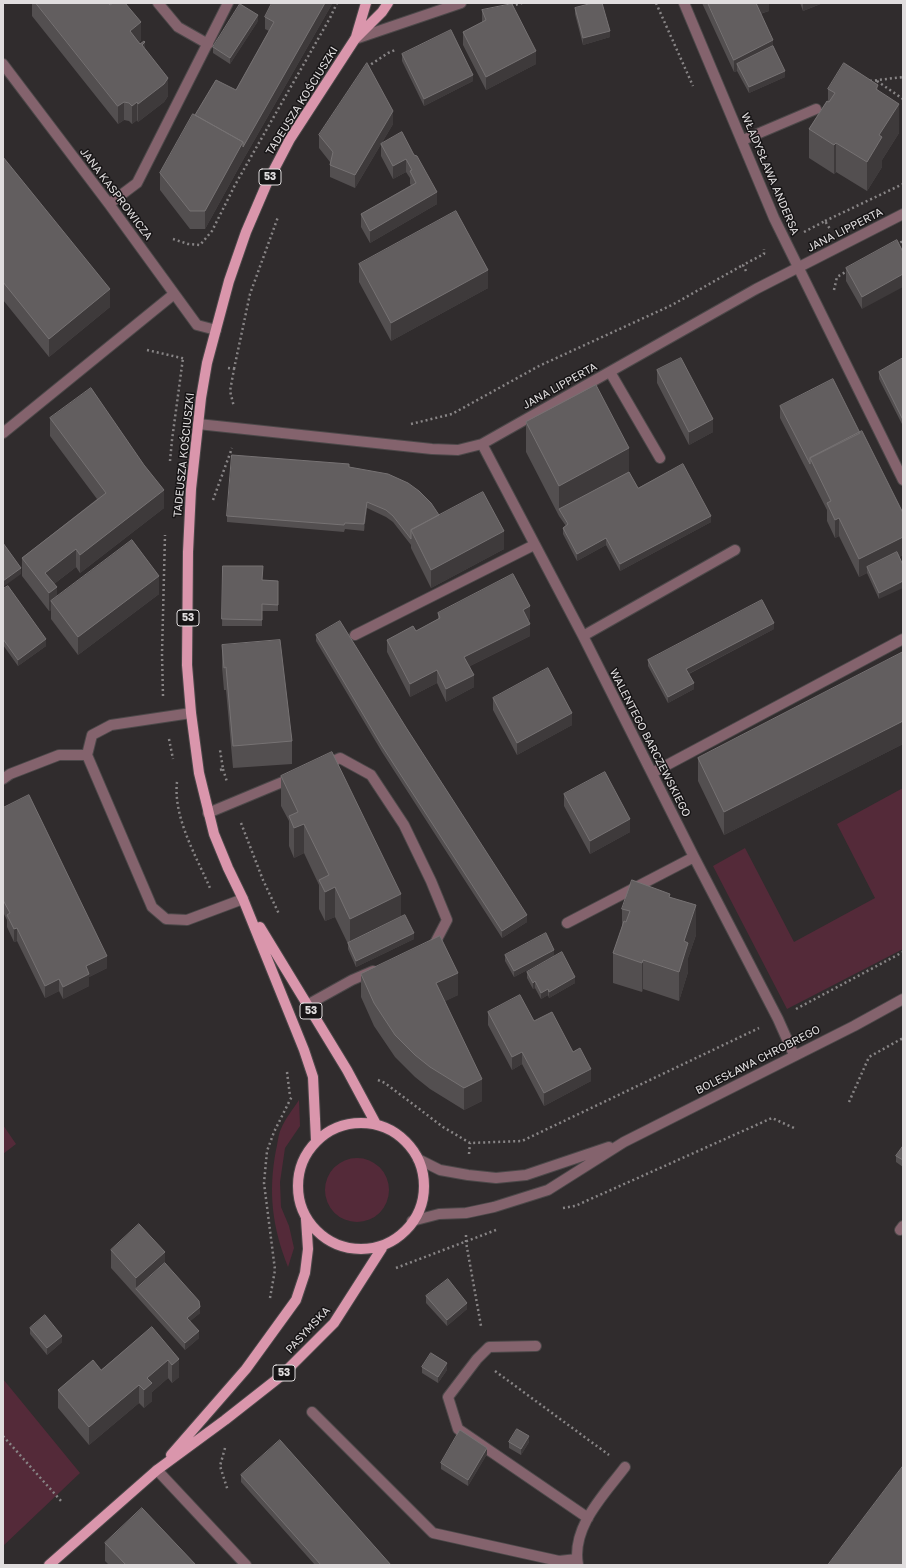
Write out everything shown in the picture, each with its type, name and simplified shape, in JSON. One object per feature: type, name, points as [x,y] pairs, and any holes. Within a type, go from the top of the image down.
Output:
[{"type":"main road","name":"TADEUSZA KOŚCIUSZKI","points":[[355,39],[366,3]]},
{"type":"main road","name":"TADEUSZA KOŚCIUSZKI","points":[[316,1140],[312,1077],[304,1050],[243,900],[214,834],[199,772],[191,713],[187,665],[188,552],[191,489],[198,424],[207,364],[229,281],[246,232],[267,183],[290,139],[355,39],[382,12],[388,3]]},
{"type":"main road","name":"TADEUSZA KOŚCIUSZKI","points":[[243,900],[347,1070],[376,1124]]},
{"type":"main road","name":"53","points":[[358,1122],[376,1124],[394,1131],[408,1144],[418,1159],[424,1176],[420,1198],[412,1221],[396,1240],[382,1248],[360,1250],[346,1248],[321,1236],[306,1220],[301,1203],[301,1174],[308,1152],[316,1140],[324,1134],[339,1126],[358,1122]]},
{"type":"main road","name":"PASYMSKA","points":[[157,1470],[246,1369],[296,1300],[305,1274],[308,1249],[306,1220]]},
{"type":"main road","name":"PASYMSKA","points":[[49,1565],[157,1470],[225,1420],[281,1376],[334,1323],[382,1248]]},
{"type":"street","points":[[158,3],[178,27],[208,44]]},
{"type":"street","points":[[109,204],[137,183],[228,3]]},
{"type":"street","points":[[355,39],[461,3]]},
{"type":"street","name":"WŁADYSŁAWA ANDERSA","points":[[684,3],[743,140],[774,218],[903,480]]},
{"type":"street","name":"JANA KASPROWICZA","points":[[3,64],[109,204],[197,325],[216,330]]},
{"type":"street","points":[[743,140],[816,109]]},
{"type":"street","name":"JANA LIPPERTA","points":[[198,424],[432,449],[458,450],[482,444],[756,289],[903,214]]},
{"type":"street","points":[[3,433],[174,294]]},
{"type":"street","points":[[610,372],[660,458]]},
{"type":"street","name":"WALENTEGO BARCZEWSKIEGO","points":[[482,444],[583,636],[694,857],[778,1019],[794,1055]]},
{"type":"street","points":[[355,635],[534,545]]},
{"type":"street","points":[[583,636],[735,550]]},
{"type":"street","points":[[652,773],[903,639]]},
{"type":"street","points":[[191,713],[111,725],[92,735],[87,755],[152,907],[166,919],[187,920],[243,900]]},
{"type":"street","points":[[3,779],[10,774],[59,754],[87,755]]},
{"type":"street","points":[[312,769],[340,758],[371,775],[404,825],[431,881],[447,920],[434,945],[420,951]]},
{"type":"street","points":[[208,813],[299,775]]},
{"type":"street","points":[[567,923],[694,857]]},
{"type":"street","points":[[307,1005],[352,980],[380,968]]},
{"type":"street","name":"BOLESŁAWA CHROBREGO","points":[[412,1221],[439,1214],[466,1212],[494,1207],[548,1190],[624,1142],[854,1026],[903,999]]},
{"type":"street","name":"BOLESŁAWA CHROBREGO","points":[[418,1159],[440,1170],[496,1178],[526,1175],[624,1142]]},
{"type":"street","points":[[536,1346],[489,1347],[477,1359],[448,1397],[458,1429],[588,1518]]},
{"type":"street","points":[[312,1412],[433,1533],[559,1561],[578,1562],[577,1543],[588,1518],[625,1467]]},
{"type":"street","points":[[157,1470],[246,1565]]},
{"type":"path","points":[[173,239],[188,244],[200,245],[212,231],[235,185],[330,18],[337,3]]},
{"type":"path","points":[[868,81],[903,77]]},
{"type":"path","points":[[876,80],[903,99]]},
{"type":"path","points":[[825,221],[903,184]]},
{"type":"path","points":[[234,369],[250,294],[280,213]]},
{"type":"path","points":[[889,248],[903,241]]},
{"type":"path","points":[[410,424],[452,414],[539,366],[672,305],[743,265]]},
{"type":"path","points":[[234,405],[242,406]]},
{"type":"path","points":[[223,769],[233,803],[263,880],[279,914]]},
{"type":"path","points":[[347,1070],[359,1072],[385,1083],[443,1127],[470,1143],[522,1141],[778,1019],[903,952]]},
{"type":"path","points":[[849,1102],[869,1057],[903,1038]]},
{"type":"path","points":[[269,1302],[275,1270],[264,1183],[267,1151],[290,1097],[312,1077]]},
{"type":"path","points":[[560,1208],[575,1206],[772,1118],[794,1128]]},
{"type":"path","points":[[476,1331],[481,1326],[466,1242],[502,1228]]},
{"type":"path","points":[[495,1371],[625,1467]]},
{"type":"path","points":[[3,1436],[62,1502]]},
{"type":"shaded area","points":[[903,788],[903,949],[787,1009],[713,866],[745,848],[794,942],[875,898],[837,824]]},
{"type":"shaded area","points":[[299,1100],[300,1126],[285,1148],[280,1182],[281,1207],[289,1226],[294,1248],[288,1267],[278,1238],[275,1223],[272,1180],[280,1131]]},
{"type":"shaded area","points":[[3,1125],[16,1144],[3,1154]]},
{"type":"shaded area","points":[[351,1158],[363,1158],[380,1167],[387,1178],[389,1190],[387,1202],[380,1213],[363,1222],[351,1222],[339,1217],[330,1208],[325,1196],[325,1184],[330,1172],[339,1163]]},
{"type":"shaded area","points":[[3,1379],[80,1473],[3,1546]]},
{"type":"building","points":[[36,3],[108,3],[110,5],[113,3],[125,3],[141,22],[130,31],[140,44],[144,41],[145,42],[142,45],[168,78],[164,84],[138,104],[137,102],[132,106],[129,103],[124,102],[118,106]]},
{"type":"building","points":[[272,3],[325,3],[243,147],[243,142],[195,115],[216,80],[236,90],[274,22],[265,17]]},
{"type":"building","points":[[593,3],[602,3],[610,31],[583,38],[575,8]]},
{"type":"building","points":[[708,3],[756,3],[773,40],[734,60]]},
{"type":"building","points":[[240,4],[258,15],[230,58],[213,47]]},
{"type":"building","points":[[512,4],[536,51],[486,77],[463,32],[486,20],[482,10]]},
{"type":"building","points":[[451,30],[473,75],[424,99],[402,54]]},
{"type":"building","points":[[773,46],[785,71],[749,87],[737,64]]},
{"type":"building","points":[[367,63],[393,111],[355,175],[330,165],[333,152],[319,135]]},
{"type":"building","points":[[844,63],[878,85],[876,89],[899,104],[879,135],[882,137],[867,162],[836,143],[834,145],[809,129],[827,101],[829,102],[835,93],[828,89]]},
{"type":"building","points":[[193,114],[243,142],[205,211],[190,211],[160,173]]},
{"type":"building","points":[[402,132],[414,155],[417,156],[437,192],[370,231],[361,214],[416,183],[410,171],[412,170],[406,159],[393,166],[381,144]]},
{"type":"building","points":[[3,157],[110,289],[49,339],[3,282]]},
{"type":"building","points":[[456,211],[488,270],[391,323],[359,264]]},
{"type":"building","points":[[897,240],[903,252],[903,274],[862,297],[846,268]]},
{"type":"building","points":[[681,358],[713,419],[689,432],[657,370]]},
{"type":"building","points":[[903,358],[903,420],[879,372]]},
{"type":"building","points":[[833,379],[860,433],[810,458],[810,464],[780,406]]},
{"type":"building","points":[[596,385],[629,448],[559,486],[526,422]]},
{"type":"building","points":[[91,388],[144,465],[164,490],[80,555],[76,549],[45,573],[57,587],[49,593],[22,558],[106,493],[50,418]]},
{"type":"building","points":[[862,431],[903,513],[903,537],[859,559],[839,518],[835,520],[827,503],[831,501],[810,458]]},
{"type":"building","points":[[232,455],[349,464],[349,467],[388,474],[408,483],[419,491],[431,503],[439,515],[411,530],[411,539],[393,516],[386,510],[367,502],[364,524],[345,523],[344,525],[227,516]]},
{"type":"building","points":[[683,464],[711,516],[620,564],[606,538],[577,554],[563,528],[568,524],[559,509],[629,472],[638,488]]},
{"type":"building","points":[[483,492],[504,531],[431,570],[411,530]]},
{"type":"building","points":[[132,540],[159,576],[78,637],[51,601]]},
{"type":"building","points":[[3,543],[21,568],[3,581]]},
{"type":"building","points":[[897,552],[903,565],[903,581],[879,593],[867,567]]},
{"type":"building","points":[[223,566],[263,566],[262,580],[278,581],[278,605],[262,604],[262,620],[222,619]]},
{"type":"building","points":[[513,574],[530,606],[523,610],[530,624],[464,657],[474,675],[446,689],[437,670],[410,684],[387,640],[413,626],[416,631],[440,618],[438,613]]},
{"type":"building","points":[[8,586],[46,639],[18,660],[3,639],[3,589]]},
{"type":"building","points":[[762,600],[774,623],[686,669],[694,683],[668,697],[648,660]]},
{"type":"building","points":[[340,621],[407,729],[527,915],[502,931],[382,746],[316,635]]},
{"type":"building","points":[[280,640],[292,741],[233,746],[226,667],[224,668],[222,645]]},
{"type":"building","points":[[903,652],[903,721],[724,812],[698,758]]},
{"type":"building","points":[[548,668],[572,713],[517,743],[493,698]]},
{"type":"building","points":[[332,752],[401,894],[350,919],[335,887],[325,892],[319,880],[329,875],[304,824],[294,828],[289,816],[298,812],[281,776]]},
{"type":"building","points":[[605,772],[630,819],[590,841],[564,794]]},
{"type":"building","points":[[29,795],[107,956],[86,966],[89,974],[63,987],[59,979],[45,986],[17,928],[14,929],[7,915],[10,913],[3,900],[3,808]]},
{"type":"building","points":[[632,880],[670,894],[669,897],[696,905],[684,941],[688,943],[679,972],[643,960],[642,963],[613,953],[624,921],[626,922],[630,911],[622,909]]},
{"type":"building","points":[[405,915],[414,933],[356,961],[348,943]]},
{"type":"building","points":[[546,933],[554,950],[514,971],[505,955]]},
{"type":"building","points":[[440,936],[458,973],[436,983],[482,1079],[464,1088],[430,1067],[415,1055],[395,1035],[374,1003],[361,974]]},
{"type":"building","points":[[562,952],[575,977],[549,992],[548,989],[541,993],[535,981],[533,983],[527,972]]},
{"type":"building","points":[[520,995],[534,1021],[552,1012],[573,1052],[580,1048],[591,1069],[544,1093],[522,1052],[512,1057],[488,1012]]},
{"type":"building","points":[[903,1146],[903,1160],[896,1156]]},
{"type":"building","points":[[139,1224],[165,1252],[136,1278],[111,1250]]},
{"type":"building","points":[[165,1263],[199,1301],[200,1307],[187,1318],[199,1331],[185,1343],[136,1289]]},
{"type":"building","points":[[448,1279],[467,1303],[447,1320],[426,1296]]},
{"type":"building","points":[[45,1315],[62,1336],[47,1348],[30,1328]]},
{"type":"building","points":[[152,1327],[179,1359],[172,1365],[168,1360],[147,1378],[152,1383],[144,1390],[139,1385],[89,1427],[58,1390],[93,1360],[101,1370]]},
{"type":"building","points":[[431,1353],[447,1363],[438,1377],[422,1367]]},
{"type":"building","points":[[517,1429],[529,1436],[521,1449],[509,1442]]},
{"type":"building","points":[[460,1430],[487,1448],[468,1480],[441,1463]]},
{"type":"building","points":[[280,1440],[391,1565],[321,1565],[241,1475]]},
{"type":"building","points":[[903,1466],[903,1565],[828,1565]]},
{"type":"building","points":[[142,1508],[196,1565],[126,1565],[105,1543]]}]
